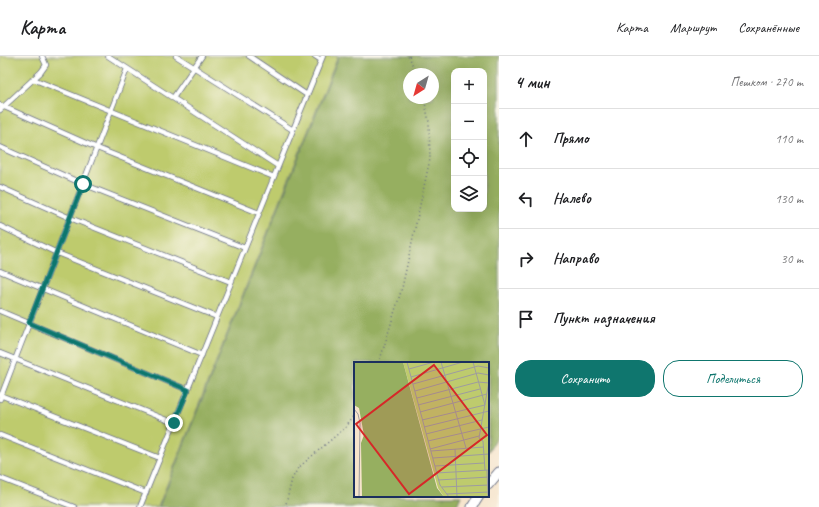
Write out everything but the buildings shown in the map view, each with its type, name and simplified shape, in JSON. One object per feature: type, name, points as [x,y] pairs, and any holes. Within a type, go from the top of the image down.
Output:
[{"type":"street","points":[[489,484],[499,472]]},
{"type":"street","points":[[472,507],[478,497]]},
{"type":"lane","points":[[42,56],[46,65],[41,72],[1,107],[97,148],[259,213]]},
{"type":"lane","points":[[108,56],[278,166]]},
{"type":"lane","points":[[176,56],[293,130]]},
{"type":"lane","points":[[173,98],[202,56]]},
{"type":"lane","points":[[249,56],[307,95]]},
{"type":"lane","points":[[140,507],[322,58],[315,56]]},
{"type":"lane","points":[[127,69],[43,289],[0,396],[160,458]]},
{"type":"lane","points":[[33,80],[274,177]]},
{"type":"lane","points":[[0,147],[83,184],[245,248]]},
{"type":"lane","points":[[0,187],[70,218],[231,282]]},
{"type":"lane","points":[[0,226],[56,253],[217,317]]},
{"type":"lane","points":[[0,271],[202,354]]},
{"type":"lane","points":[[0,311],[188,390]]},
{"type":"lane","points":[[0,353],[174,423]]},
{"type":"lane","points":[[0,435],[146,493]]},
{"type":"lane","points":[[0,478],[74,507]]},
{"type":"path","points":[[409,56],[414,68]]},
{"type":"path","points":[[379,362],[402,288],[430,159],[429,122],[425,104]]},
{"type":"path","points":[[287,507],[286,504],[292,479],[298,468],[346,427],[354,416]]},
{"type":"green space","points":[[0,56],[338,56],[158,507],[0,507]]},
{"type":"green space","points":[[339,56],[499,56],[499,434],[489,450],[489,362],[354,362],[354,497],[461,497],[456,507],[159,507]]},
{"type":"route","points":[[83,184],[29,323],[188,390],[174,423]]}]
